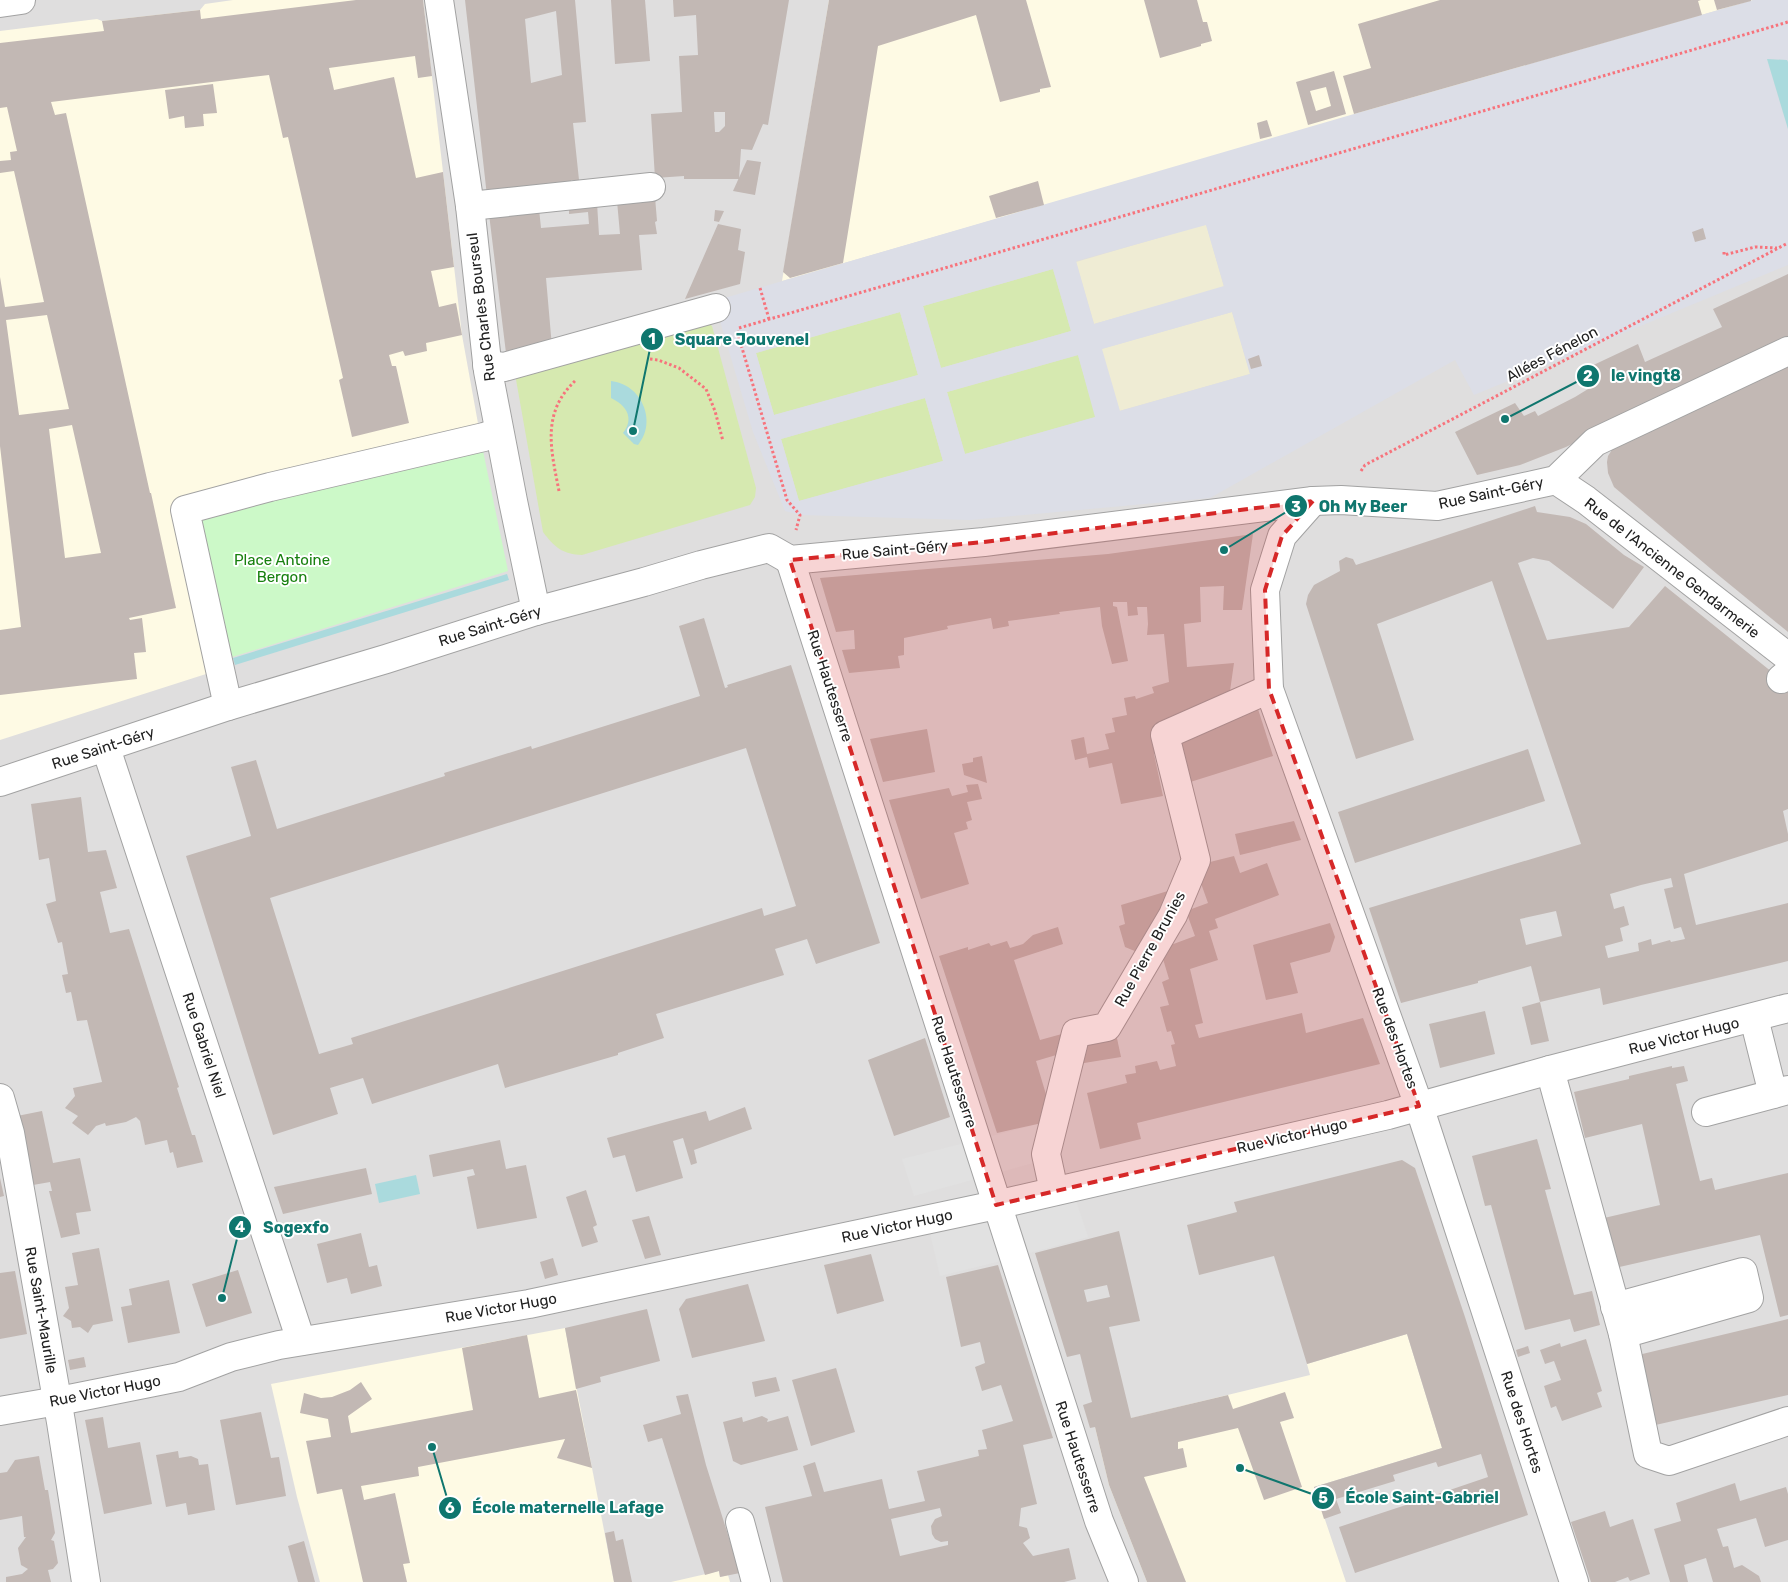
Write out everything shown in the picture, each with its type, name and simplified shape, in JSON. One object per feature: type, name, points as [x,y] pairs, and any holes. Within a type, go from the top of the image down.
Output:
[{"type":"street","points":[[0,3],[21,0]]},
{"type":"street","name":"Rue Charles Bourseul","points":[[439,0],[470,206],[487,364],[536,611]]},
{"type":"street","points":[[470,206],[651,187]]},
{"type":"street","points":[[487,364],[504,367],[716,308]]},
{"type":"street","name":"Rue Saint-Géry","points":[[0,782],[228,706],[386,660],[536,611],[769,548],[790,560],[984,542],[1313,501],[1341,500],[1437,506],[1556,480],[1595,442],[1788,351]]},
{"type":"street","points":[[228,706],[185,510],[270,487],[499,432]]},
{"type":"street","name":"Rue de l'Ancienne Gendarmerie","points":[[1556,480],[1586,500],[1786,670]]},
{"type":"street","name":"Rue des Hortes","points":[[1313,501],[1282,536],[1266,590],[1269,689],[1419,1106],[1574,1582]]},
{"type":"street","name":"Rue Hautesserre","points":[[790,560],[1099,1521],[1124,1582]]},
{"type":"street","name":"Rue Pierre Brunies","points":[[1054,1191],[1046,1154],[1076,1033],[1107,1027],[1172,915],[1196,860],[1165,735],[1269,689]]},
{"type":"street","name":"Rue Gabriel Niel","points":[[106,748],[301,1341]]},
{"type":"street","name":"Rue Victor Hugo","points":[[0,1411],[180,1377],[231,1357],[301,1341],[529,1304],[996,1205],[1419,1106],[1788,1008]]},
{"type":"street","points":[[1706,1112],[1780,1092],[1754,1018]]},
{"type":"street","points":[[1550,1070],[1623,1334],[1648,1454],[1669,1461],[1788,1421]]},
{"type":"street","name":"Rue Saint-Maurille","points":[[0,1098],[10,1133],[57,1401],[86,1582]]},
{"type":"street","points":[[1615,1306],[1743,1272],[1749,1298],[1623,1334]]},
{"type":"street","points":[[740,1522],[756,1582]]},
{"type":"path","points":[[790,560],[800,515],[787,500],[736,329],[1788,22]]},
{"type":"path","name":"Allées Fénelon","points":[[1341,500],[1365,465],[1788,243]]},
{"type":"path","points":[[1724,252],[1724,255],[1755,247],[1778,248]]},
{"type":"path","points":[[760,288],[769,319]]},
{"type":"path","points":[[642,358],[658,360],[678,368],[706,389],[715,411],[723,441]]},
{"type":"path","points":[[559,491],[552,452],[552,416],[564,391],[577,378]]},
{"type":"highlighted area","points":[[1313,501],[1282,536],[1265,590],[1269,689],[1419,1106],[996,1205],[790,560],[984,542]]},
{"type":"shaded area","points":[[0,0],[1788,0],[1788,1582],[0,1582]]},
{"type":"shaded area","points":[[233,0],[423,0],[462,335],[483,451],[197,514],[231,666],[0,740],[0,31],[97,19],[102,21],[200,10],[205,4]]},
{"type":"shaded area","points":[[829,0],[1753,0],[782,281]]},
{"type":"shaded area","points":[[1754,0],[1788,0],[1788,62],[1787,60],[1767,59],[1788,129],[1788,265],[1474,395],[1455,360],[1210,498],[970,520],[800,515],[785,511],[753,432],[714,301],[1354,114]],"holes":[[[1206,225],[1224,286],[1094,324],[1076,261]],[[1053,269],[1071,331],[941,368],[923,306]],[[900,312],[918,375],[774,415],[756,353]],[[1232,312],[1250,374],[1120,411],[1102,349]],[[1078,355],[1095,417],[965,454],[947,392]],[[925,398],[943,461],[799,501],[781,439]]]},
{"type":"shaded area","points":[[1206,224],[1224,287],[1094,324],[1076,262]]},
{"type":"shaded area","points":[[1232,312],[1250,374],[1119,411],[1101,349]]},
{"type":"shaded area","points":[[1042,1123],[1051,1158],[914,1196],[902,1159]]},
{"type":"shaded area","points":[[1074,1195],[1088,1237],[940,1276],[930,1233]]},
{"type":"shaded area","points":[[565,1328],[614,1582],[320,1582],[297,1497],[271,1384]]},
{"type":"shaded area","points":[[1407,1334],[1442,1448],[1314,1487],[1346,1582],[1147,1582],[1109,1485],[1095,1427],[1310,1375],[1307,1364]]},
{"type":"shaded area","points":[[719,1571],[720,1577],[728,1575],[730,1582],[671,1582]]},
{"type":"green space","points":[[1053,269],[1071,331],[941,368],[923,306]]},
{"type":"green space","points":[[900,312],[918,375],[774,415],[756,353]]},
{"type":"green space","points":[[705,320],[712,326],[756,488],[755,497],[750,505],[582,555],[564,552],[551,542],[543,532],[515,374]]},
{"type":"green space","points":[[1078,355],[1096,417],[965,454],[947,392]]},
{"type":"green space","points":[[925,398],[943,461],[799,501],[781,439]]},
{"type":"green space","name":"Place Antoine Bergon","points":[[483,451],[508,571],[229,658],[197,514]]},
{"type":"water","points":[[1767,59],[1787,60],[1788,62],[1788,129]]},
{"type":"water","points":[[611,381],[631,389],[643,405],[646,425],[644,435],[638,445],[634,444],[623,433],[628,422],[627,412],[621,404],[611,398]]},
{"type":"water","points":[[507,574],[509,580],[235,665],[233,658]]},
{"type":"water","points":[[416,1175],[420,1194],[379,1203],[375,1184]]},
{"type":"building","points":[[356,0],[423,0],[432,76],[418,78],[415,56],[329,68],[334,90],[394,77],[416,178],[443,172],[454,267],[431,271],[439,307],[456,303],[462,335],[426,343],[427,351],[405,356],[403,351],[389,355],[392,366],[396,366],[409,423],[352,437],[339,380],[343,378],[288,137],[283,138],[269,75],[51,102],[55,115],[66,113],[176,608],[129,618],[130,620],[142,618],[146,652],[134,653],[137,679],[0,695],[0,630],[21,627],[0,446],[0,277],[5,307],[44,302],[14,171],[0,173],[0,161],[11,160],[10,152],[17,151],[7,107],[0,108],[0,43],[104,31],[102,21],[200,10],[201,19]],"holes":[[[47,315],[69,409],[19,415],[6,320]],[[72,425],[101,553],[65,558],[49,429]]]},
{"type":"building","points":[[465,0],[575,0],[586,122],[573,123],[579,180],[571,180],[571,186],[487,196]],"holes":[[[556,11],[562,75],[531,83],[525,19]]]},
{"type":"building","points":[[611,0],[645,0],[650,61],[615,64]]},
{"type":"building","points":[[673,0],[789,0],[768,125],[763,124],[752,150],[741,149],[739,179],[684,179],[684,176],[655,178],[651,114],[682,112],[679,56],[698,55],[696,15],[674,17]],"holes":[[[714,112],[725,112],[725,126],[719,132],[715,132]]]},
{"type":"building","points":[[829,0],[1026,0],[1051,87],[1040,89],[1040,92],[1000,102],[976,15],[878,46],[843,263],[790,278],[783,272]]},
{"type":"building","points":[[1144,0],[1197,0],[1203,22],[1207,22],[1212,41],[1160,58]]},
{"type":"building","points":[[1440,0],[1701,0],[1698,1],[1702,15],[1354,114],[1343,76],[1371,68],[1358,24]]},
{"type":"building","points":[[1714,0],[1751,0],[1751,1],[1717,10]]},
{"type":"building","points":[[1334,71],[1346,114],[1308,125],[1296,82]],"holes":[[[1326,87],[1331,106],[1316,111],[1310,91]]]},
{"type":"building","points":[[213,84],[217,113],[203,114],[204,126],[185,128],[184,116],[169,119],[165,90]]},
{"type":"building","points":[[1267,120],[1272,136],[1260,139],[1257,123]]},
{"type":"building","points":[[747,160],[761,162],[755,195],[733,191]]},
{"type":"building","points":[[1038,181],[1044,205],[996,218],[989,196]]},
{"type":"building","points":[[655,197],[657,234],[639,235],[642,270],[546,278],[552,347],[506,353],[489,214],[539,209],[541,228],[589,224],[588,212],[569,214],[569,206],[597,203],[599,235],[620,234],[617,201]]},
{"type":"building","points":[[715,210],[724,211],[719,222],[714,221]]},
{"type":"building","points":[[718,224],[741,229],[738,250],[745,252],[740,284],[685,299]]},
{"type":"building","points":[[1703,228],[1706,239],[1695,242],[1692,232]]},
{"type":"building","points":[[1788,274],[1788,339],[1566,447],[1520,465],[1477,475],[1455,432],[1515,403],[1524,416],[1535,411],[1538,416],[1593,386],[1585,369],[1638,344],[1645,362],[1722,327],[1713,309]]},
{"type":"building","points":[[1259,355],[1262,366],[1251,369],[1248,359]]},
{"type":"building","points":[[1788,362],[1788,632],[1614,487],[1608,473],[1607,462],[1608,456],[1615,445]]},
{"type":"building","points":[[1535,506],[1537,512],[1570,517],[1586,524],[1624,555],[1644,567],[1613,609],[1549,561],[1533,558],[1518,563],[1547,640],[1629,627],[1665,586],[1788,685],[1788,809],[1783,811],[1788,841],[1684,874],[1696,925],[1788,903],[1788,961],[1603,1005],[1600,988],[1540,1002],[1531,966],[1478,981],[1478,983],[1401,1003],[1369,908],[1581,844],[1492,581],[1377,624],[1414,740],[1356,759],[1306,604],[1308,595],[1314,585],[1340,571],[1339,561],[1346,557],[1353,559],[1356,565]],"holes":[[[1671,878],[1673,887],[1664,889],[1674,929],[1681,927],[1685,939],[1671,942],[1670,940],[1652,945],[1651,939],[1638,943],[1639,951],[1608,958],[1605,946],[1623,941],[1620,928],[1629,925],[1624,906],[1614,909],[1610,894]],[[1556,911],[1562,936],[1526,945],[1520,919]]]},
{"type":"building","points":[[1253,534],[1242,610],[1223,610],[1224,586],[1200,587],[1201,622],[1184,624],[1187,667],[1234,663],[1229,698],[1153,727],[1160,753],[1154,754],[1163,796],[1121,804],[1112,763],[1089,768],[1087,757],[1075,760],[1071,740],[1084,737],[1087,754],[1109,749],[1105,734],[1115,732],[1112,718],[1127,715],[1124,698],[1135,696],[1136,699],[1154,693],[1152,687],[1169,682],[1164,634],[1147,635],[1147,607],[1137,607],[1138,615],[1128,616],[1127,602],[1113,602],[1113,606],[1117,607],[1128,661],[1112,664],[1102,626],[1100,607],[1008,621],[1009,626],[993,629],[991,618],[947,626],[948,629],[904,638],[904,655],[898,656],[900,668],[849,673],[842,650],[855,649],[854,630],[836,632],[820,578],[1108,554]]},
{"type":"building","points":[[704,618],[725,688],[728,687],[727,685],[791,665],[880,943],[816,964],[807,939],[775,949],[784,975],[656,1014],[664,1038],[618,1053],[618,1055],[505,1088],[498,1064],[372,1104],[363,1078],[330,1088],[338,1114],[273,1135],[186,856],[251,836],[231,767],[256,760],[277,829],[445,776],[444,773],[531,746],[532,749],[700,696],[679,626]],"holes":[[[746,748],[796,906],[764,916],[762,908],[351,1038],[353,1044],[319,1054],[270,898]]]},
{"type":"building","points":[[1258,709],[1273,756],[1184,784],[1173,737]]},
{"type":"building","points":[[927,729],[935,772],[883,782],[870,739]]},
{"type":"building","points":[[1528,749],[1545,801],[1355,863],[1338,812]]},
{"type":"building","points":[[982,756],[987,783],[964,775],[962,764],[973,762],[973,758]]},
{"type":"building","points":[[978,784],[982,799],[967,802],[972,820],[966,822],[968,829],[954,833],[969,884],[921,899],[889,800],[949,788],[952,796],[968,792],[966,785]]},
{"type":"building","points":[[81,797],[88,852],[106,850],[117,888],[100,892],[110,933],[129,929],[179,1087],[177,1088],[203,1162],[177,1168],[173,1152],[170,1153],[167,1140],[145,1145],[140,1121],[136,1117],[126,1122],[106,1126],[105,1123],[96,1126],[88,1135],[72,1123],[78,1116],[65,1108],[75,1096],[73,1088],[102,1082],[87,1020],[77,1021],[71,992],[66,993],[62,975],[68,974],[62,942],[58,943],[46,904],[56,901],[49,858],[39,860],[31,804]]},
{"type":"building","points":[[1294,821],[1301,840],[1240,855],[1235,834]]},
{"type":"building","points":[[1234,856],[1240,873],[1267,863],[1279,895],[1215,919],[1218,928],[1209,931],[1218,960],[1190,969],[1203,1023],[1195,1025],[1199,1038],[1302,1013],[1306,1033],[1363,1018],[1380,1064],[1137,1123],[1141,1139],[1100,1149],[1087,1093],[1127,1083],[1125,1075],[1136,1073],[1135,1066],[1157,1061],[1160,1070],[1176,1066],[1171,1045],[1175,1044],[1171,1031],[1167,1032],[1160,1007],[1169,1005],[1162,982],[1169,979],[1160,949],[1195,936],[1186,911],[1208,903],[1198,875],[1202,864]]},
{"type":"building","points":[[1178,888],[1142,954],[1125,947],[1119,926],[1125,924],[1121,905]]},
{"type":"building","points":[[1330,923],[1335,937],[1330,952],[1290,963],[1298,993],[1266,1000],[1253,945]]},
{"type":"building","points":[[1058,927],[1063,944],[1014,960],[1040,1040],[1069,1032],[1063,1053],[1036,1061],[1048,1101],[1042,1123],[997,1133],[939,956],[989,943],[991,946],[1007,941],[1010,948],[1023,944],[1033,935]]},
{"type":"building","points":[[1540,1002],[1549,1041],[1531,1045],[1522,1007]]},
{"type":"building","points":[[1485,1011],[1495,1054],[1440,1068],[1429,1024]]},
{"type":"building","points":[[1115,1029],[1121,1057],[1072,1065],[1078,1042]]},
{"type":"building","points":[[925,1038],[950,1117],[894,1136],[868,1060]]},
{"type":"building","points":[[1672,1066],[1672,1068],[1684,1066],[1688,1081],[1676,1084],[1700,1181],[1712,1178],[1715,1190],[1788,1173],[1788,1315],[1780,1317],[1760,1235],[1615,1268],[1604,1218],[1660,1205],[1642,1124],[1585,1138],[1574,1092],[1629,1079],[1629,1076]]},
{"type":"building","points":[[745,1107],[752,1129],[694,1150],[697,1163],[691,1165],[683,1138],[673,1141],[683,1178],[636,1192],[625,1155],[613,1158],[607,1138],[706,1111],[709,1121]]},
{"type":"building","points":[[42,1111],[53,1163],[80,1158],[91,1211],[76,1213],[80,1234],[61,1238],[49,1191],[52,1191],[50,1182],[33,1185],[17,1116]]},
{"type":"building","points":[[1537,1139],[1551,1189],[1545,1190],[1574,1295],[1592,1291],[1600,1325],[1574,1332],[1570,1319],[1525,1330],[1491,1205],[1485,1206],[1472,1156]]},
{"type":"building","points":[[500,1140],[506,1169],[526,1165],[537,1218],[477,1229],[467,1177],[475,1175],[473,1169],[433,1177],[429,1155]]},
{"type":"building","points":[[1402,1160],[1415,1168],[1528,1515],[1355,1573],[1339,1527],[1415,1502],[1413,1497],[1433,1490],[1435,1495],[1488,1477],[1481,1454],[1438,1467],[1436,1462],[1393,1475],[1395,1481],[1336,1499],[1341,1513],[1324,1519],[1314,1487],[1442,1448],[1407,1334],[1307,1364],[1274,1256],[1199,1275],[1187,1225],[1237,1212],[1234,1202]]},
{"type":"building","points":[[366,1168],[372,1194],[283,1214],[274,1187]]},
{"type":"building","points":[[0,1178],[4,1196],[0,1197]]},
{"type":"building","points":[[586,1190],[597,1225],[593,1227],[598,1242],[582,1247],[566,1197]]},
{"type":"building","points":[[649,1216],[661,1255],[645,1259],[632,1220]]},
{"type":"building","points":[[1119,1231],[1140,1321],[1109,1327],[1131,1418],[1228,1395],[1233,1409],[1285,1392],[1294,1418],[1280,1422],[1302,1487],[1264,1500],[1238,1428],[1178,1442],[1178,1449],[1183,1448],[1187,1467],[1144,1477],[1186,1582],[1147,1582],[1109,1485],[1095,1427],[1090,1428],[1083,1405],[1092,1402],[1080,1354],[1067,1357],[1035,1253]],"holes":[[[1107,1285],[1110,1297],[1087,1302],[1084,1290]]]},
{"type":"building","points":[[361,1233],[369,1267],[377,1265],[382,1286],[351,1294],[347,1278],[327,1283],[317,1244]]},
{"type":"building","points":[[99,1248],[113,1321],[93,1325],[88,1333],[80,1327],[72,1328],[71,1321],[63,1316],[69,1308],[65,1287],[78,1285],[72,1253]]},
{"type":"building","points":[[871,1254],[884,1301],[837,1314],[824,1265]]},
{"type":"building","points":[[553,1258],[558,1275],[545,1279],[540,1262]]},
{"type":"building","points":[[998,1265],[1053,1438],[1023,1445],[1037,1504],[1021,1508],[1019,1526],[1027,1528],[1030,1538],[1023,1543],[1033,1556],[1069,1548],[1076,1579],[1064,1582],[783,1582],[765,1507],[812,1496],[803,1466],[815,1462],[824,1492],[882,1479],[889,1509],[925,1501],[917,1471],[979,1456],[978,1450],[987,1449],[982,1430],[1013,1421],[1001,1385],[982,1391],[975,1367],[985,1363],[980,1342],[961,1347],[946,1277]],"holes":[[[940,1508],[942,1516],[935,1519],[931,1526],[932,1534],[935,1539],[941,1542],[948,1541],[948,1545],[900,1556],[891,1519]]]},
{"type":"building","points":[[238,1270],[252,1313],[206,1327],[192,1284]]},
{"type":"building","points":[[15,1271],[27,1334],[0,1339],[0,1273]]},
{"type":"building","points":[[169,1280],[180,1333],[128,1343],[121,1307],[132,1305],[129,1289]]},
{"type":"building","points":[[748,1284],[765,1341],[692,1358],[679,1309],[686,1299]]},
{"type":"building","points":[[647,1309],[660,1361],[600,1377],[601,1382],[576,1389],[565,1328]]},
{"type":"building","points":[[1788,1319],[1788,1395],[1651,1426],[1634,1356]]},
{"type":"building","points":[[527,1335],[539,1398],[576,1390],[592,1468],[557,1458],[565,1439],[418,1467],[419,1476],[361,1486],[364,1500],[395,1493],[410,1563],[403,1564],[407,1582],[363,1582],[342,1489],[317,1494],[306,1441],[331,1437],[328,1419],[300,1413],[304,1393],[321,1398],[332,1397],[350,1390],[361,1382],[372,1399],[348,1416],[351,1433],[473,1410],[462,1348]]},
{"type":"building","points":[[1586,1339],[1602,1391],[1597,1393],[1602,1407],[1562,1421],[1556,1406],[1551,1408],[1544,1386],[1561,1380],[1554,1361],[1545,1364],[1540,1350],[1560,1343],[1561,1347]]},
{"type":"building","points":[[1528,1346],[1530,1353],[1518,1357],[1516,1350]]},
{"type":"building","points":[[84,1357],[86,1367],[70,1370],[68,1360]]},
{"type":"building","points":[[836,1368],[855,1432],[811,1446],[792,1380]]},
{"type":"building","points":[[776,1377],[780,1391],[755,1397],[752,1382]]},
{"type":"building","points":[[688,1394],[706,1465],[740,1573],[720,1577],[719,1571],[705,1575],[662,1438],[648,1442],[643,1425],[681,1414],[676,1396]]},
{"type":"building","points":[[261,1412],[271,1458],[279,1457],[286,1496],[236,1505],[220,1420]]},
{"type":"building","points":[[762,1416],[768,1419],[767,1422],[788,1416],[798,1450],[741,1465],[733,1461],[723,1422],[742,1417],[743,1422]]},
{"type":"building","points":[[103,1417],[108,1448],[140,1442],[152,1504],[104,1514],[85,1420]]},
{"type":"building","points":[[178,1451],[179,1458],[191,1456],[198,1459],[199,1465],[208,1464],[215,1510],[188,1515],[186,1503],[166,1507],[156,1455]]},
{"type":"building","points":[[39,1456],[45,1490],[48,1490],[55,1533],[51,1540],[54,1541],[58,1563],[53,1569],[48,1570],[51,1582],[6,1582],[6,1577],[22,1574],[28,1569],[21,1565],[18,1548],[26,1537],[24,1537],[22,1516],[0,1520],[0,1473],[7,1472],[15,1460]]},
{"type":"building","points":[[1735,1483],[1740,1501],[1786,1487],[1788,1494],[1788,1540],[1765,1547],[1756,1518],[1717,1529],[1723,1547],[1728,1546],[1734,1568],[1742,1565],[1759,1576],[1761,1582],[1713,1582],[1706,1558],[1684,1565],[1688,1582],[1670,1582],[1654,1529],[1681,1521],[1676,1503]]},
{"type":"building","points":[[1605,1511],[1610,1527],[1633,1519],[1650,1574],[1630,1581],[1628,1577],[1615,1582],[1591,1582],[1571,1522]]},
{"type":"building","points":[[614,1531],[616,1541],[623,1539],[632,1582],[614,1582],[605,1533]]},
{"type":"building","points":[[304,1541],[315,1582],[298,1582],[288,1546]]},
{"type":"place","name":"le vingt8","points":[[1505,419]]},
{"type":"place","name":"Square Jouvenel","points":[[633,431]]},
{"type":"place","name":"Oh My Beer","points":[[1224,550]]},
{"type":"place","name":"Sogexfo","points":[[222,1298]]},
{"type":"place","name":"École maternelle Lafage","points":[[432,1447]]},
{"type":"place","name":"École Saint-Gabriel","points":[[1240,1468]]}]
